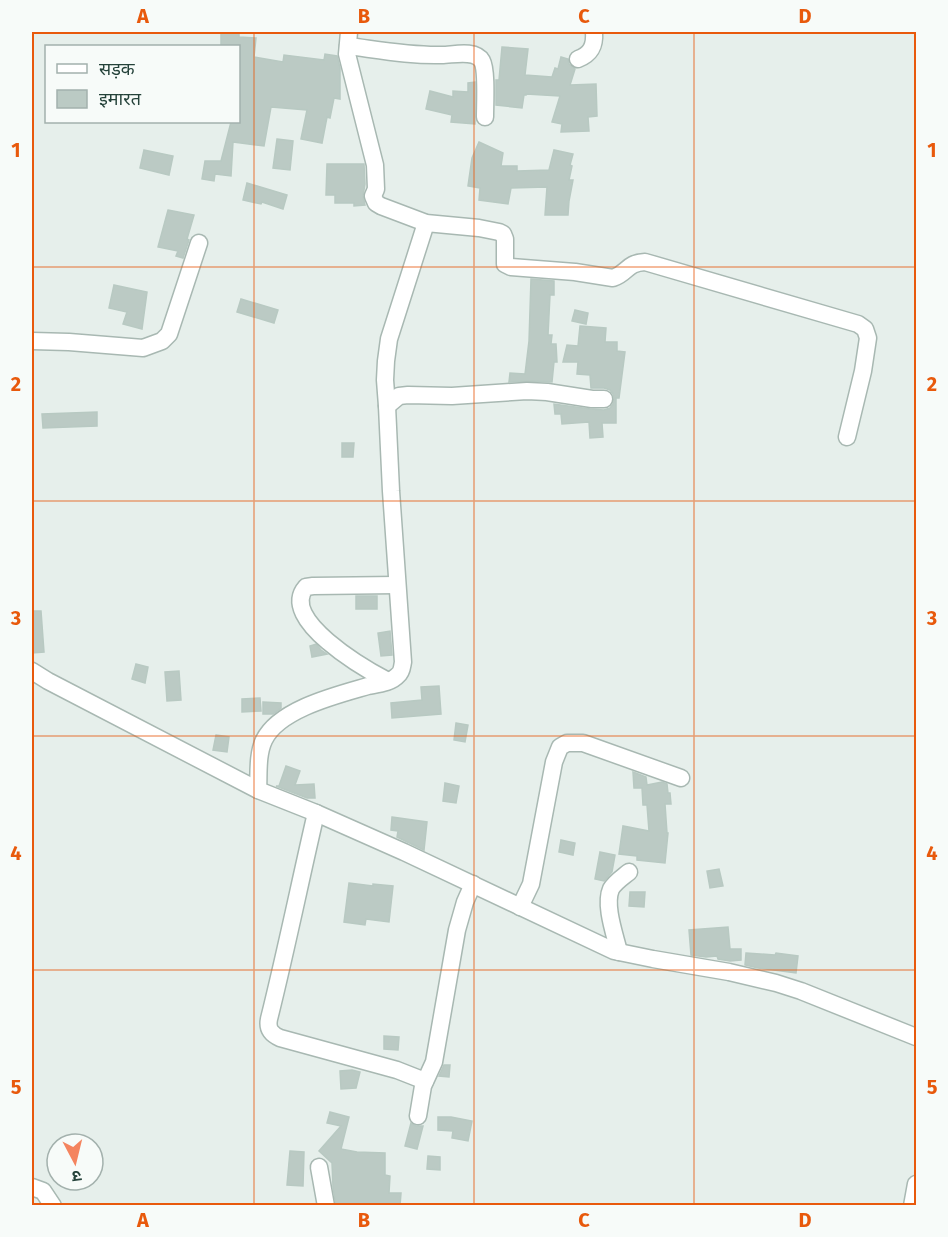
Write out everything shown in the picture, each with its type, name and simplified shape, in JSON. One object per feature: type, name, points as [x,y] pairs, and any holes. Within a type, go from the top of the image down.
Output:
[{"type":"street","points":[[578,59],[589,54],[592,49],[594,32]]},
{"type":"street","points":[[485,117],[485,73],[484,65],[479,57],[466,54],[424,55],[349,39],[347,54],[375,165],[376,189],[373,196],[376,203],[426,223],[479,228],[503,234],[504,261],[511,267],[614,278],[629,266],[645,262],[858,324],[865,329],[868,338],[863,371],[847,437]]},
{"type":"street","points":[[258,790],[259,757],[263,742],[270,729],[282,719],[313,704],[387,681],[399,675],[402,670],[385,380],[389,339],[426,223]]},
{"type":"street","points":[[32,341],[143,348],[162,341],[169,334],[199,243]]},
{"type":"street","points":[[387,406],[399,396],[408,395],[452,396],[527,391],[604,399]]},
{"type":"street","points":[[387,681],[330,644],[313,627],[302,613],[302,595],[306,587],[313,586],[397,585]]},
{"type":"street","points":[[32,671],[258,790],[316,813],[469,892],[520,907],[619,952],[722,970],[776,983],[916,1037]]},
{"type":"street","points":[[520,907],[531,884],[554,762],[560,747],[567,743],[583,743],[681,777]]},
{"type":"street","points":[[316,813],[269,1019],[269,1029],[271,1033],[280,1038],[397,1070],[425,1081]]},
{"type":"street","points":[[619,952],[611,922],[609,898],[616,882],[629,872]]},
{"type":"street","points":[[418,1116],[421,1092],[434,1062],[457,930],[469,892]]},
{"type":"street","points":[[319,1167],[326,1206]]},
{"type":"street","points":[[912,1206],[916,1184]]},
{"type":"street","points":[[32,1187],[43,1191],[53,1206]]},
{"type":"building","points":[[221,33],[239,33],[239,37],[256,38],[254,57],[283,62],[284,55],[324,60],[325,54],[337,56],[340,68],[340,99],[334,98],[330,118],[327,117],[322,143],[301,139],[307,110],[271,107],[264,146],[233,142],[231,176],[215,174],[214,181],[202,179],[205,161],[221,161],[231,123],[240,123],[240,45],[221,45]]},
{"type":"building","points":[[502,47],[528,49],[525,75],[552,77],[555,68],[558,69],[561,57],[568,59],[569,64],[575,69],[570,85],[596,84],[597,116],[588,117],[589,131],[561,132],[562,124],[552,122],[560,96],[526,94],[522,108],[496,105],[496,80],[499,80]]},
{"type":"building","points":[[475,82],[475,124],[451,122],[452,115],[426,109],[430,91],[453,97],[453,91],[468,92],[468,83]]},
{"type":"building","points":[[277,139],[293,141],[290,170],[273,168]]},
{"type":"building","points":[[479,142],[503,153],[501,166],[517,166],[517,171],[549,170],[554,150],[573,154],[569,180],[573,180],[568,215],[545,215],[547,187],[511,188],[508,204],[479,200],[480,188],[468,186],[472,158]]},
{"type":"building","points":[[144,150],[173,156],[169,175],[140,168]]},
{"type":"building","points":[[327,164],[364,164],[365,205],[335,203],[335,195],[326,195]]},
{"type":"building","points":[[247,183],[287,195],[283,209],[262,202],[261,204],[243,200]]},
{"type":"building","points":[[168,210],[194,215],[183,258],[176,256],[178,251],[158,247]]},
{"type":"building","points":[[531,279],[554,281],[554,295],[550,295],[548,335],[552,335],[551,344],[556,344],[557,362],[554,362],[552,382],[509,382],[510,373],[525,374],[529,341]]},
{"type":"building","points":[[114,285],[147,292],[142,329],[123,324],[127,312],[109,308]]},
{"type":"building","points":[[241,299],[278,310],[274,323],[237,312]]},
{"type":"building","points":[[575,310],[588,313],[586,324],[572,321]]},
{"type":"building","points":[[580,326],[606,328],[605,342],[617,342],[617,351],[625,352],[619,398],[616,398],[616,423],[602,423],[603,437],[590,438],[589,422],[562,424],[561,414],[555,414],[554,404],[604,410],[613,404],[614,398],[610,390],[591,388],[590,375],[577,374],[578,362],[563,362],[567,345],[578,346]]},
{"type":"building","points":[[97,412],[97,426],[43,428],[42,414]]},
{"type":"building","points":[[342,443],[354,443],[353,457],[342,457]]},
{"type":"building","points":[[356,596],[377,596],[377,609],[356,609]]},
{"type":"building","points":[[32,611],[41,611],[44,652],[32,653]]},
{"type":"building","points":[[390,631],[392,655],[381,656],[378,633]]},
{"type":"building","points":[[316,644],[327,654],[312,657],[310,646]]},
{"type":"building","points":[[136,664],[148,667],[145,683],[132,679]]},
{"type":"building","points":[[179,671],[181,700],[167,701],[165,672]]},
{"type":"building","points":[[439,686],[441,714],[392,718],[391,703],[422,700],[421,687]]},
{"type":"building","points":[[260,698],[261,711],[242,712],[242,699]]},
{"type":"building","points":[[263,702],[281,703],[281,708],[273,714],[263,714]]},
{"type":"building","points":[[456,723],[468,725],[465,742],[454,740]]},
{"type":"building","points":[[216,735],[229,737],[227,752],[213,750]]},
{"type":"building","points":[[286,766],[300,771],[295,785],[314,784],[315,798],[307,798],[276,786],[279,786]]},
{"type":"building","points":[[633,772],[646,777],[647,785],[662,782],[667,784],[671,804],[665,804],[668,833],[665,863],[637,860],[637,856],[619,854],[623,826],[649,831],[647,805],[643,805],[642,788],[634,788]]},
{"type":"building","points":[[445,783],[459,786],[456,803],[443,801]]},
{"type":"building","points":[[392,817],[427,822],[424,850],[397,837],[398,831],[391,830]]},
{"type":"building","points":[[561,840],[575,843],[573,855],[559,852]]},
{"type":"building","points":[[600,852],[615,855],[612,872],[604,881],[595,879]]},
{"type":"building","points":[[719,869],[723,886],[710,888],[707,871]]},
{"type":"building","points":[[349,883],[393,886],[389,922],[366,919],[365,925],[344,922]]},
{"type":"building","points":[[630,892],[645,892],[644,907],[629,906]]},
{"type":"building","points":[[728,927],[730,949],[741,949],[741,960],[730,961],[718,959],[717,956],[691,955],[689,930]]},
{"type":"building","points":[[746,953],[798,956],[796,973],[745,965]]},
{"type":"building","points":[[384,1036],[399,1037],[398,1050],[384,1049]]},
{"type":"building","points":[[444,1065],[450,1065],[449,1077],[439,1076]]},
{"type":"building","points":[[340,1071],[360,1072],[356,1088],[341,1089]]},
{"type":"building","points":[[330,1112],[349,1117],[341,1149],[385,1153],[385,1175],[390,1176],[389,1193],[401,1193],[400,1206],[336,1206],[332,1163],[319,1151],[341,1126],[327,1123]]},
{"type":"building","points":[[438,1117],[472,1121],[468,1141],[452,1138],[453,1131],[438,1130]]},
{"type":"building","points":[[411,1123],[423,1126],[417,1149],[405,1146]]},
{"type":"building","points":[[290,1151],[304,1152],[303,1186],[287,1185]]},
{"type":"building","points":[[428,1156],[440,1157],[440,1170],[427,1169]]}]
